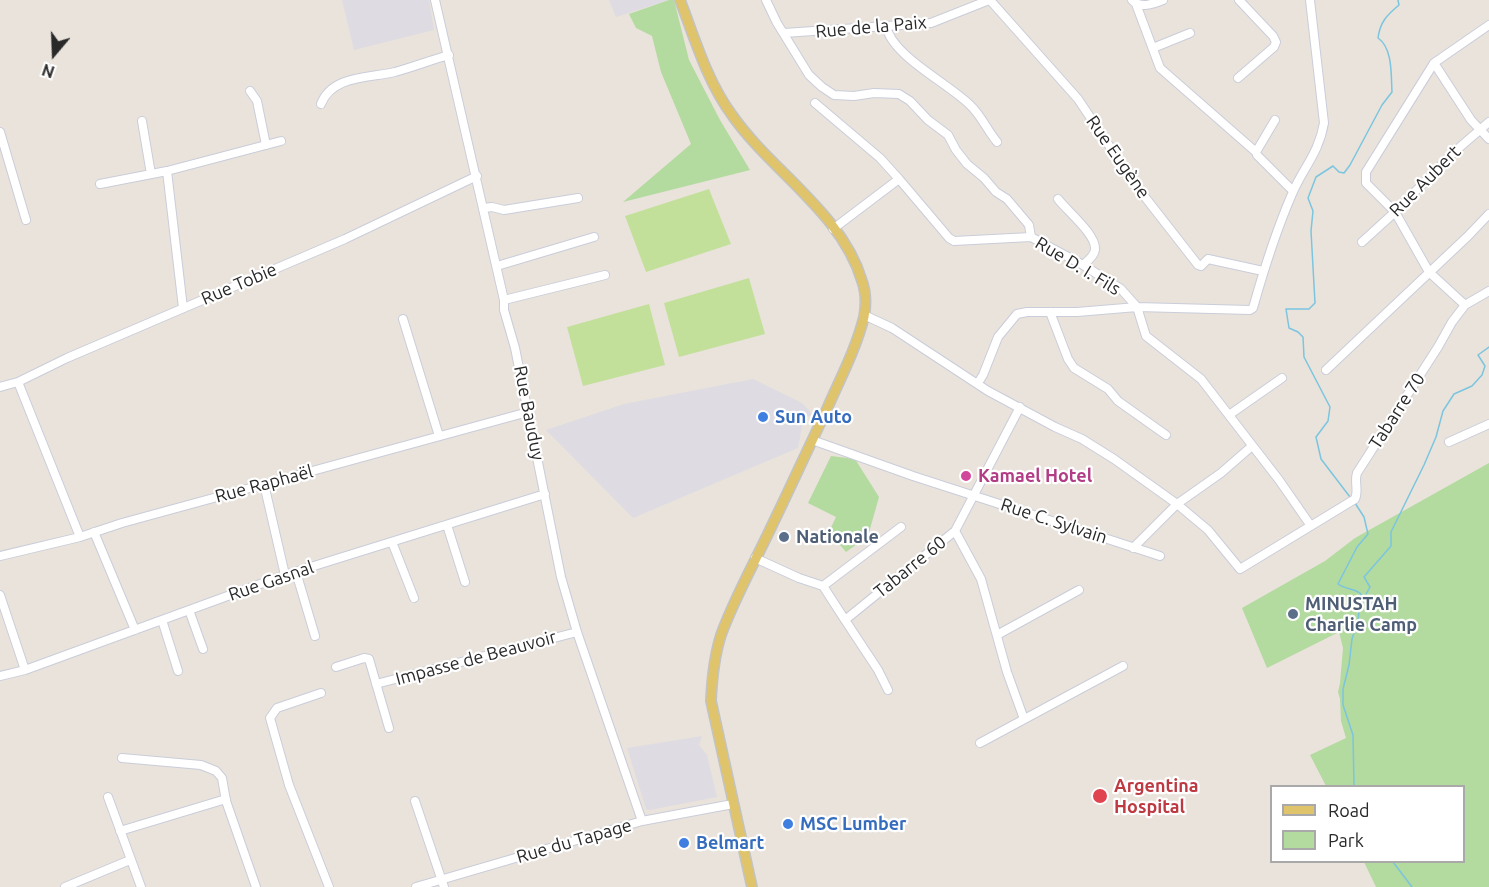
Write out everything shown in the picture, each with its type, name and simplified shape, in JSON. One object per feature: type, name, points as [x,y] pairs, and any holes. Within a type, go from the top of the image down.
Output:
[{"type":"main road","points":[[680,0],[704,65],[731,115],[799,188],[833,229],[849,252],[863,282],[865,297],[864,315],[849,360],[755,558],[722,634],[712,674],[711,701],[752,887]]},
{"type":"street","name":"Rue Bauduy","points":[[435,0],[477,176],[504,300],[504,310],[516,348],[561,577],[577,632],[642,821]]},
{"type":"street","points":[[766,0],[777,23],[809,75],[822,87],[834,94],[854,96],[874,93],[899,94],[910,101],[928,120],[948,135],[967,164],[996,192],[1007,199],[1029,225],[1031,237]]},
{"type":"street","name":"Rue de la Paix","points":[[784,33],[931,23],[989,0]]},
{"type":"street","name":"Rue Eugène","points":[[989,0],[1078,99],[1134,183],[1197,265],[1201,266],[1208,259],[1263,271]]},
{"type":"street","points":[[1134,2],[1144,5],[1163,0]]},
{"type":"street","points":[[1238,78],[1274,47],[1276,42],[1239,0]]},
{"type":"street","points":[[1263,271],[1293,191],[1321,140],[1324,123],[1310,0]]},
{"type":"street","points":[[1134,2],[1160,68],[1256,152],[1293,191]]},
{"type":"street","points":[[1465,305],[1429,272],[1395,213],[1366,183],[1366,172],[1434,63],[1489,25]]},
{"type":"street","points":[[886,26],[888,36],[903,52],[980,114],[985,127],[997,142]]},
{"type":"street","points":[[1153,48],[1190,33]]},
{"type":"street","points":[[321,104],[326,94],[340,84],[394,72],[449,56]]},
{"type":"street","points":[[1434,63],[1470,120],[1489,139]]},
{"type":"street","points":[[250,91],[257,100],[266,145]]},
{"type":"street","points":[[815,103],[880,158],[899,179],[833,229]]},
{"type":"street","points":[[1256,152],[1275,120]]},
{"type":"street","points":[[142,122],[151,174]]},
{"type":"street","name":"Rue Aubert","points":[[1362,242],[1489,122]]},
{"type":"street","points":[[0,132],[26,220]]},
{"type":"street","points":[[100,184],[167,171],[281,141]]},
{"type":"street","points":[[167,171],[183,308]]},
{"type":"street","name":"Rue Tobie","points":[[0,385],[18,382],[67,358],[345,238],[477,176]]},
{"type":"street","name":"Rue D. I. Fils","points":[[899,179],[954,241],[1031,237],[1121,289],[1137,307],[1250,310],[1253,308],[1263,271]]},
{"type":"street","points":[[484,208],[504,210],[578,198]]},
{"type":"street","points":[[1058,199],[1086,230],[1095,246],[1092,256],[1083,265]]},
{"type":"street","points":[[1326,370],[1468,237],[1489,214]]},
{"type":"street","points":[[497,266],[594,237]]},
{"type":"street","points":[[504,300],[605,275]]},
{"type":"street","name":"Tabarre 70","points":[[1311,526],[1355,499],[1357,473],[1465,305],[1489,291]]},
{"type":"street","points":[[864,315],[892,328],[978,382],[988,391],[1082,439],[1131,470],[1208,530],[1240,569],[1311,526],[1279,480],[1201,379],[1146,336],[1137,307],[1017,314],[998,337],[978,382]]},
{"type":"street","points":[[1050,312],[1074,368],[1108,389],[1118,401],[1166,435]]},
{"type":"street","points":[[403,319],[439,436]]},
{"type":"street","points":[[1229,415],[1282,378]]},
{"type":"street","points":[[18,382],[80,537]]},
{"type":"street","name":"Tabarre 60","points":[[845,620],[955,531],[1020,407]]},
{"type":"street","name":"Rue Raphaël","points":[[0,556],[80,537],[528,412]]},
{"type":"street","points":[[1449,442],[1489,424]]},
{"type":"street","name":"Rue C. Sylvain","points":[[812,440],[913,476],[1160,556]]},
{"type":"street","points":[[1133,548],[1177,504],[1221,473],[1252,446]]},
{"type":"street","points":[[264,484],[285,575]]},
{"type":"street","name":"Rue Gasnal","points":[[0,676],[25,670],[285,575],[545,494]]},
{"type":"street","points":[[447,525],[465,582]]},
{"type":"street","points":[[823,586],[901,527]]},
{"type":"street","points":[[955,531],[981,579],[1024,719]]},
{"type":"street","points":[[94,532],[135,630]]},
{"type":"street","points":[[392,542],[414,598]]},
{"type":"street","points":[[755,558],[823,586],[878,670],[888,690]]},
{"type":"street","points":[[296,572],[315,636]]},
{"type":"street","points":[[997,635],[1079,590]]},
{"type":"street","points":[[0,594],[25,670]]},
{"type":"street","points":[[189,610],[203,649]]},
{"type":"street","points":[[162,620],[178,671]]},
{"type":"street","name":"Impasse de Beauvoir","points":[[376,684],[577,632]]},
{"type":"street","points":[[336,668],[368,658],[389,728]]},
{"type":"street","points":[[980,743],[1123,666]]},
{"type":"street","points":[[321,693],[277,708],[270,718],[289,785],[329,887]]},
{"type":"street","points":[[122,758],[201,765],[216,771],[222,778],[226,799],[256,887]]},
{"type":"street","points":[[108,797],[141,887]]},
{"type":"street","points":[[120,831],[226,799]]},
{"type":"street","points":[[415,801],[444,887]]},
{"type":"street","name":"Rue du Tapage","points":[[416,887],[642,821],[733,804]]},
{"type":"street","points":[[65,887],[130,860]]},
{"type":"shaded area","points":[[342,0],[429,0],[434,30],[354,50]]},
{"type":"shaded area","points":[[609,0],[669,0],[616,17]]},
{"type":"shaded area","points":[[753,379],[802,403],[813,415],[806,417],[798,448],[633,518],[546,430],[624,404]]},
{"type":"shaded area","points":[[702,736],[699,745],[707,755],[717,797],[646,809],[627,748]]},
{"type":"green space","points":[[674,0],[689,60],[720,120],[750,170],[623,202],[691,144],[661,72],[652,36],[636,28],[629,14]]},
{"type":"green space","points":[[709,189],[731,244],[646,272],[625,216]]},
{"type":"green space","points":[[749,278],[765,334],[679,357],[664,303]]},
{"type":"green space","points":[[649,304],[665,365],[583,386],[567,327]]},
{"type":"green space","points":[[831,456],[855,459],[879,497],[868,536],[846,552],[829,532],[836,517],[808,503]]},
{"type":"green space","points":[[1489,463],[1489,887],[1376,887],[1364,863],[1465,863],[1465,785],[1325,785],[1310,755],[1346,738],[1341,721],[1338,692],[1343,648],[1339,632],[1267,668],[1242,608],[1325,561],[1355,538]]},
{"type":"waterway","points":[[1350,497],[1321,459],[1316,437],[1328,421],[1330,407],[1304,357],[1303,337],[1289,328],[1286,309],[1309,309],[1315,303],[1311,231],[1313,211],[1308,198],[1316,177],[1333,166],[1339,172],[1344,173],[1382,105],[1392,92],[1389,55],[1378,38],[1385,19],[1399,5],[1398,0]]},
{"type":"waterway","points":[[1361,603],[1370,587],[1364,577],[1391,546],[1391,532],[1424,465],[1436,437],[1443,411],[1454,394],[1472,386],[1482,375],[1485,366],[1478,355],[1489,347]]},
{"type":"waterway","points":[[1354,785],[1353,735],[1343,705],[1343,689],[1352,639],[1358,620],[1361,594],[1338,584],[1357,547],[1368,534],[1364,517],[1355,503]]},
{"type":"waterway","points":[[1394,863],[1412,887]]},
{"type":"place","name":"Sun Auto","points":[[763,417]]},
{"type":"place","name":"Kamael Hotel","points":[[966,476]]},
{"type":"place","name":"Nationale","points":[[784,537]]},
{"type":"place","name":"MINUSTAH Charlie Camp","points":[[1293,614]]},
{"type":"place","name":"Argentina Hospital","points":[[1100,796]]},
{"type":"place","name":"MSC Lumber","points":[[788,824]]},
{"type":"place","name":"Belmart","points":[[684,843]]}]
